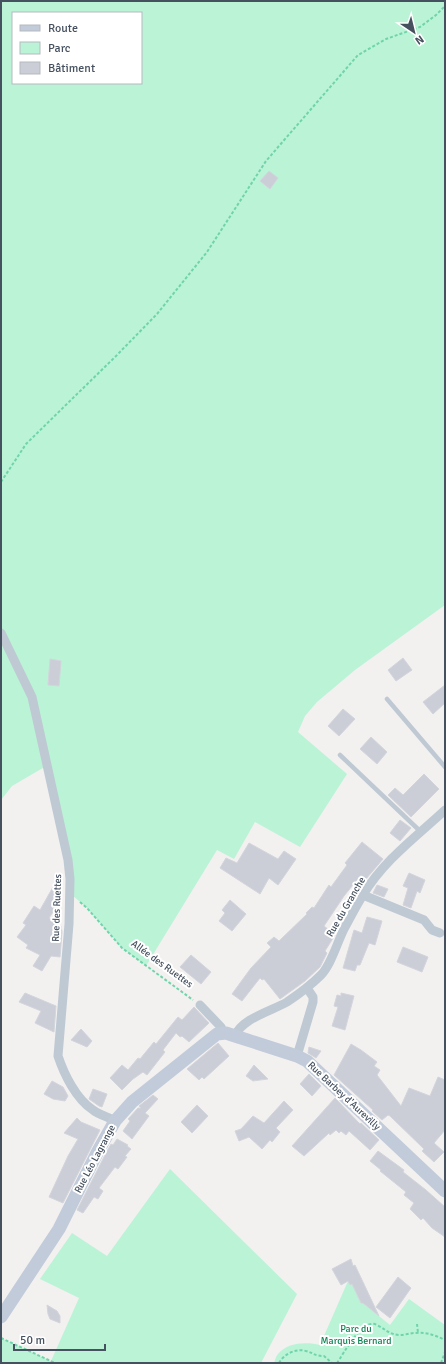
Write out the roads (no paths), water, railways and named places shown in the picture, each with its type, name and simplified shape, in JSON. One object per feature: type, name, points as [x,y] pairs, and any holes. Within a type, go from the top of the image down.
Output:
[{"type":"street","name":"Rue des Ruettes","points":[[1,633],[32,697],[68,860],[71,894],[58,1056],[65,1076],[88,1107],[115,1121]]},
{"type":"street","name":"Rue du Granche","points":[[229,1034],[237,1031],[244,1024],[287,1002],[307,988],[325,970],[344,929],[363,895],[387,863],[420,831],[445,810]]},
{"type":"street","points":[[363,895],[424,920],[432,930],[440,933]]},
{"type":"street","points":[[297,1056],[313,1002],[313,997],[307,988]]},
{"type":"street","points":[[200,1005],[229,1034]]},
{"type":"street","name":"Rue Léo Lagrange","points":[[1,1317],[59,1229],[98,1151],[115,1121],[132,1102],[214,1036],[229,1034]]},
{"type":"street","name":"Rue Barbey d'Aurevilly","points":[[229,1034],[297,1056],[307,1062],[445,1191]]},
{"type":"lane","points":[[386,699],[445,767]]},
{"type":"lane","points":[[340,755],[420,831]]},
{"type":"park label","name":"Parc du Marquis Bernard","points":[[356,1334]]}]
